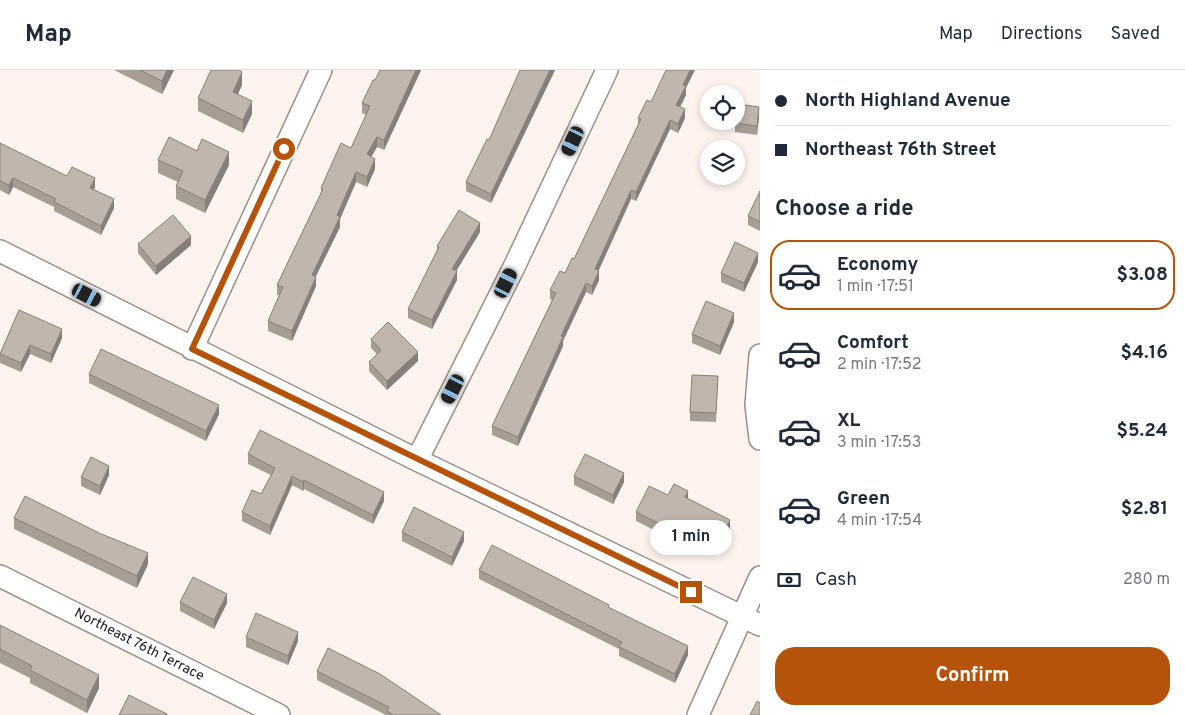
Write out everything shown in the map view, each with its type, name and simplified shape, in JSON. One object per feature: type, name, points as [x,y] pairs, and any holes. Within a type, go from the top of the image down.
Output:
[{"type":"street","points":[[417,460],[514,265],[607,70]]},
{"type":"street","points":[[192,349],[314,72]]},
{"type":"street","points":[[0,251],[192,349],[417,460],[751,621]]},
{"type":"street","points":[[760,355],[756,405],[760,440]]},
{"type":"street","name":"Northeast 76th Terrace","points":[[0,576],[279,715]]},
{"type":"street","points":[[698,715],[751,621],[760,577]]},
{"type":"building","points":[[140,70],[167,70],[162,81]]},
{"type":"building","points":[[211,70],[239,70],[242,72],[233,92],[252,101],[243,120],[198,98]]},
{"type":"building","points":[[380,70],[416,70],[384,140],[377,137],[367,154],[375,159],[367,177],[356,172],[337,215],[340,217],[312,275],[316,277],[292,331],[268,321],[283,287],[277,285],[323,189],[321,188],[341,143],[351,148],[370,106],[362,103]]},
{"type":"building","points":[[520,70],[550,70],[491,194],[466,182],[487,139],[489,140]]},
{"type":"building","points":[[666,70],[690,70],[683,85],[686,86],[676,105],[685,109],[678,124],[670,120],[636,192],[631,190],[595,269],[599,271],[592,286],[586,283],[518,437],[492,426],[556,293],[550,290],[560,271],[565,273],[572,258],[574,259],[641,119],[638,118],[647,100],[651,102]]},
{"type":"building","points":[[745,105],[759,107],[757,126],[745,124]]},
{"type":"building","points":[[169,137],[197,151],[202,139],[229,152],[205,200],[176,186],[183,171],[158,160]]},
{"type":"building","points":[[0,143],[67,176],[72,167],[95,178],[90,188],[114,199],[101,226],[54,202],[56,199],[13,178],[9,185],[0,181]]},
{"type":"building","points":[[760,191],[760,222],[748,216]]},
{"type":"building","points":[[459,210],[480,223],[452,269],[457,271],[432,320],[408,309],[439,247],[437,246]]},
{"type":"building","points":[[173,215],[191,236],[156,266],[138,244]]},
{"type":"building","points":[[735,242],[758,253],[744,283],[721,273]]},
{"type":"building","points":[[706,301],[734,313],[720,346],[692,334]]},
{"type":"building","points":[[19,310],[62,329],[51,354],[30,345],[21,363],[0,354]]},
{"type":"building","points":[[388,322],[418,352],[387,381],[369,362],[381,350],[371,339]]},
{"type":"building","points":[[101,349],[219,405],[206,431],[89,374]]},
{"type":"building","points":[[692,375],[718,376],[716,413],[690,412]]},
{"type":"building","points":[[260,430],[384,492],[373,515],[304,480],[303,482],[292,476],[270,526],[242,512],[252,490],[261,494],[275,468],[248,454]]},
{"type":"building","points":[[585,454],[624,473],[613,495],[574,476]]},
{"type":"building","points":[[91,457],[109,466],[100,486],[81,477]]},
{"type":"building","points":[[674,484],[688,491],[685,497],[730,520],[718,544],[673,521],[670,529],[636,512],[649,486],[668,495]]},
{"type":"building","points":[[25,496],[99,533],[148,553],[137,576],[14,518]]},
{"type":"building","points":[[414,507],[464,532],[452,557],[402,532]]},
{"type":"building","points":[[492,545],[609,605],[608,607],[688,646],[675,674],[619,647],[622,642],[479,570]]},
{"type":"building","points":[[193,577],[227,594],[214,620],[180,602]]},
{"type":"building","points":[[256,613],[298,632],[288,656],[246,637]]},
{"type":"building","points":[[0,625],[99,675],[87,700],[30,670],[32,666],[0,649]]},
{"type":"building","points":[[328,648],[380,674],[441,715],[393,715],[387,711],[389,707],[317,671]]},
{"type":"building","points":[[129,695],[167,714],[167,715],[119,715]]},
{"type":"building","points":[[757,701],[760,703],[760,715],[750,715]]},
{"type":"route","points":[[284,149],[192,349],[691,592]]}]
